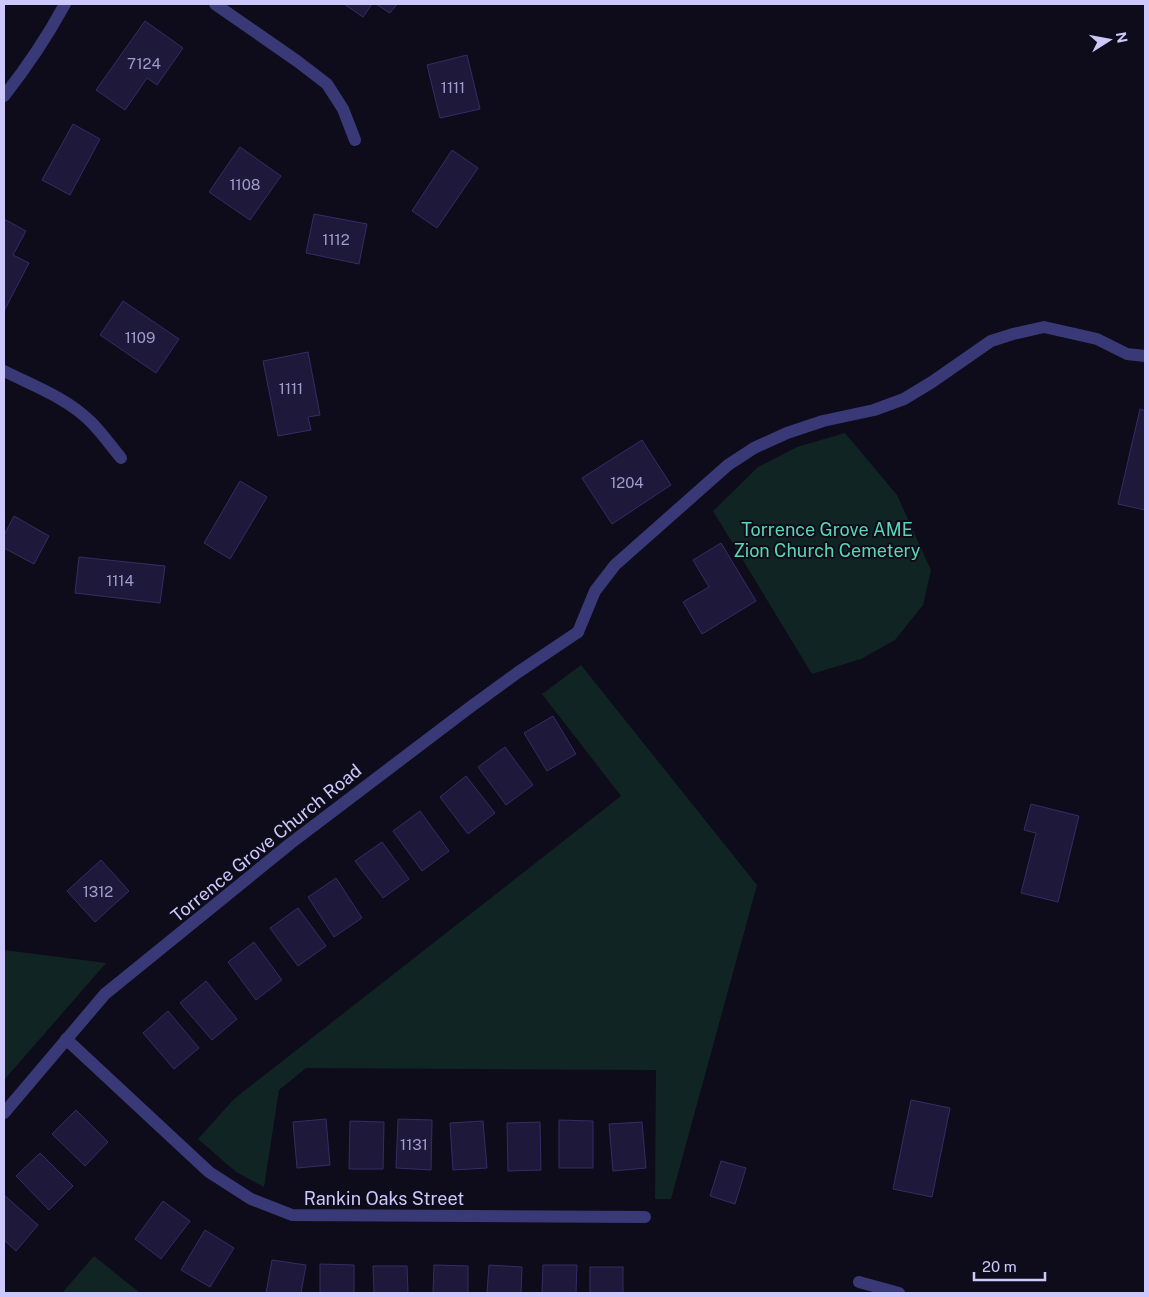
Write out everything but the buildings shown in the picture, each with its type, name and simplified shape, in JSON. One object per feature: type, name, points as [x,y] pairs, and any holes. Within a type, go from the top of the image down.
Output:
[{"type":"street","points":[[4,96],[27,67],[65,4]]},
{"type":"street","points":[[215,4],[327,84],[343,109],[355,140]]},
{"type":"street","name":"Torrence Grove Church Road","points":[[4,1113],[106,994],[291,843],[469,708],[578,632],[595,591],[615,565],[728,465],[754,448],[796,430],[874,410],[904,399],[991,341],[1013,334],[1044,327],[1097,339],[1126,354],[1145,356]]},
{"type":"street","points":[[4,371],[64,400],[79,411],[92,423],[121,458]]},
{"type":"street","name":"Rankin Oaks Street","points":[[66,1039],[209,1172],[251,1199],[292,1215],[645,1218]]},
{"type":"street","points":[[858,1282],[899,1293]]},
{"type":"green space","name":"Torrence Grove AME Zion Church Cemetery","points":[[845,433],[897,495],[931,570],[923,605],[895,640],[861,659],[812,674],[713,511],[758,467],[797,447]]},
{"type":"green space","points":[[581,665],[757,885],[671,1199],[655,1199],[656,1070],[306,1068],[279,1090],[264,1187],[236,1172],[198,1139],[234,1099],[621,796],[542,694]]},
{"type":"green space","points":[[4,950],[106,963],[4,1080]]},
{"type":"green space","points":[[94,1256],[140,1293],[62,1293]]}]
